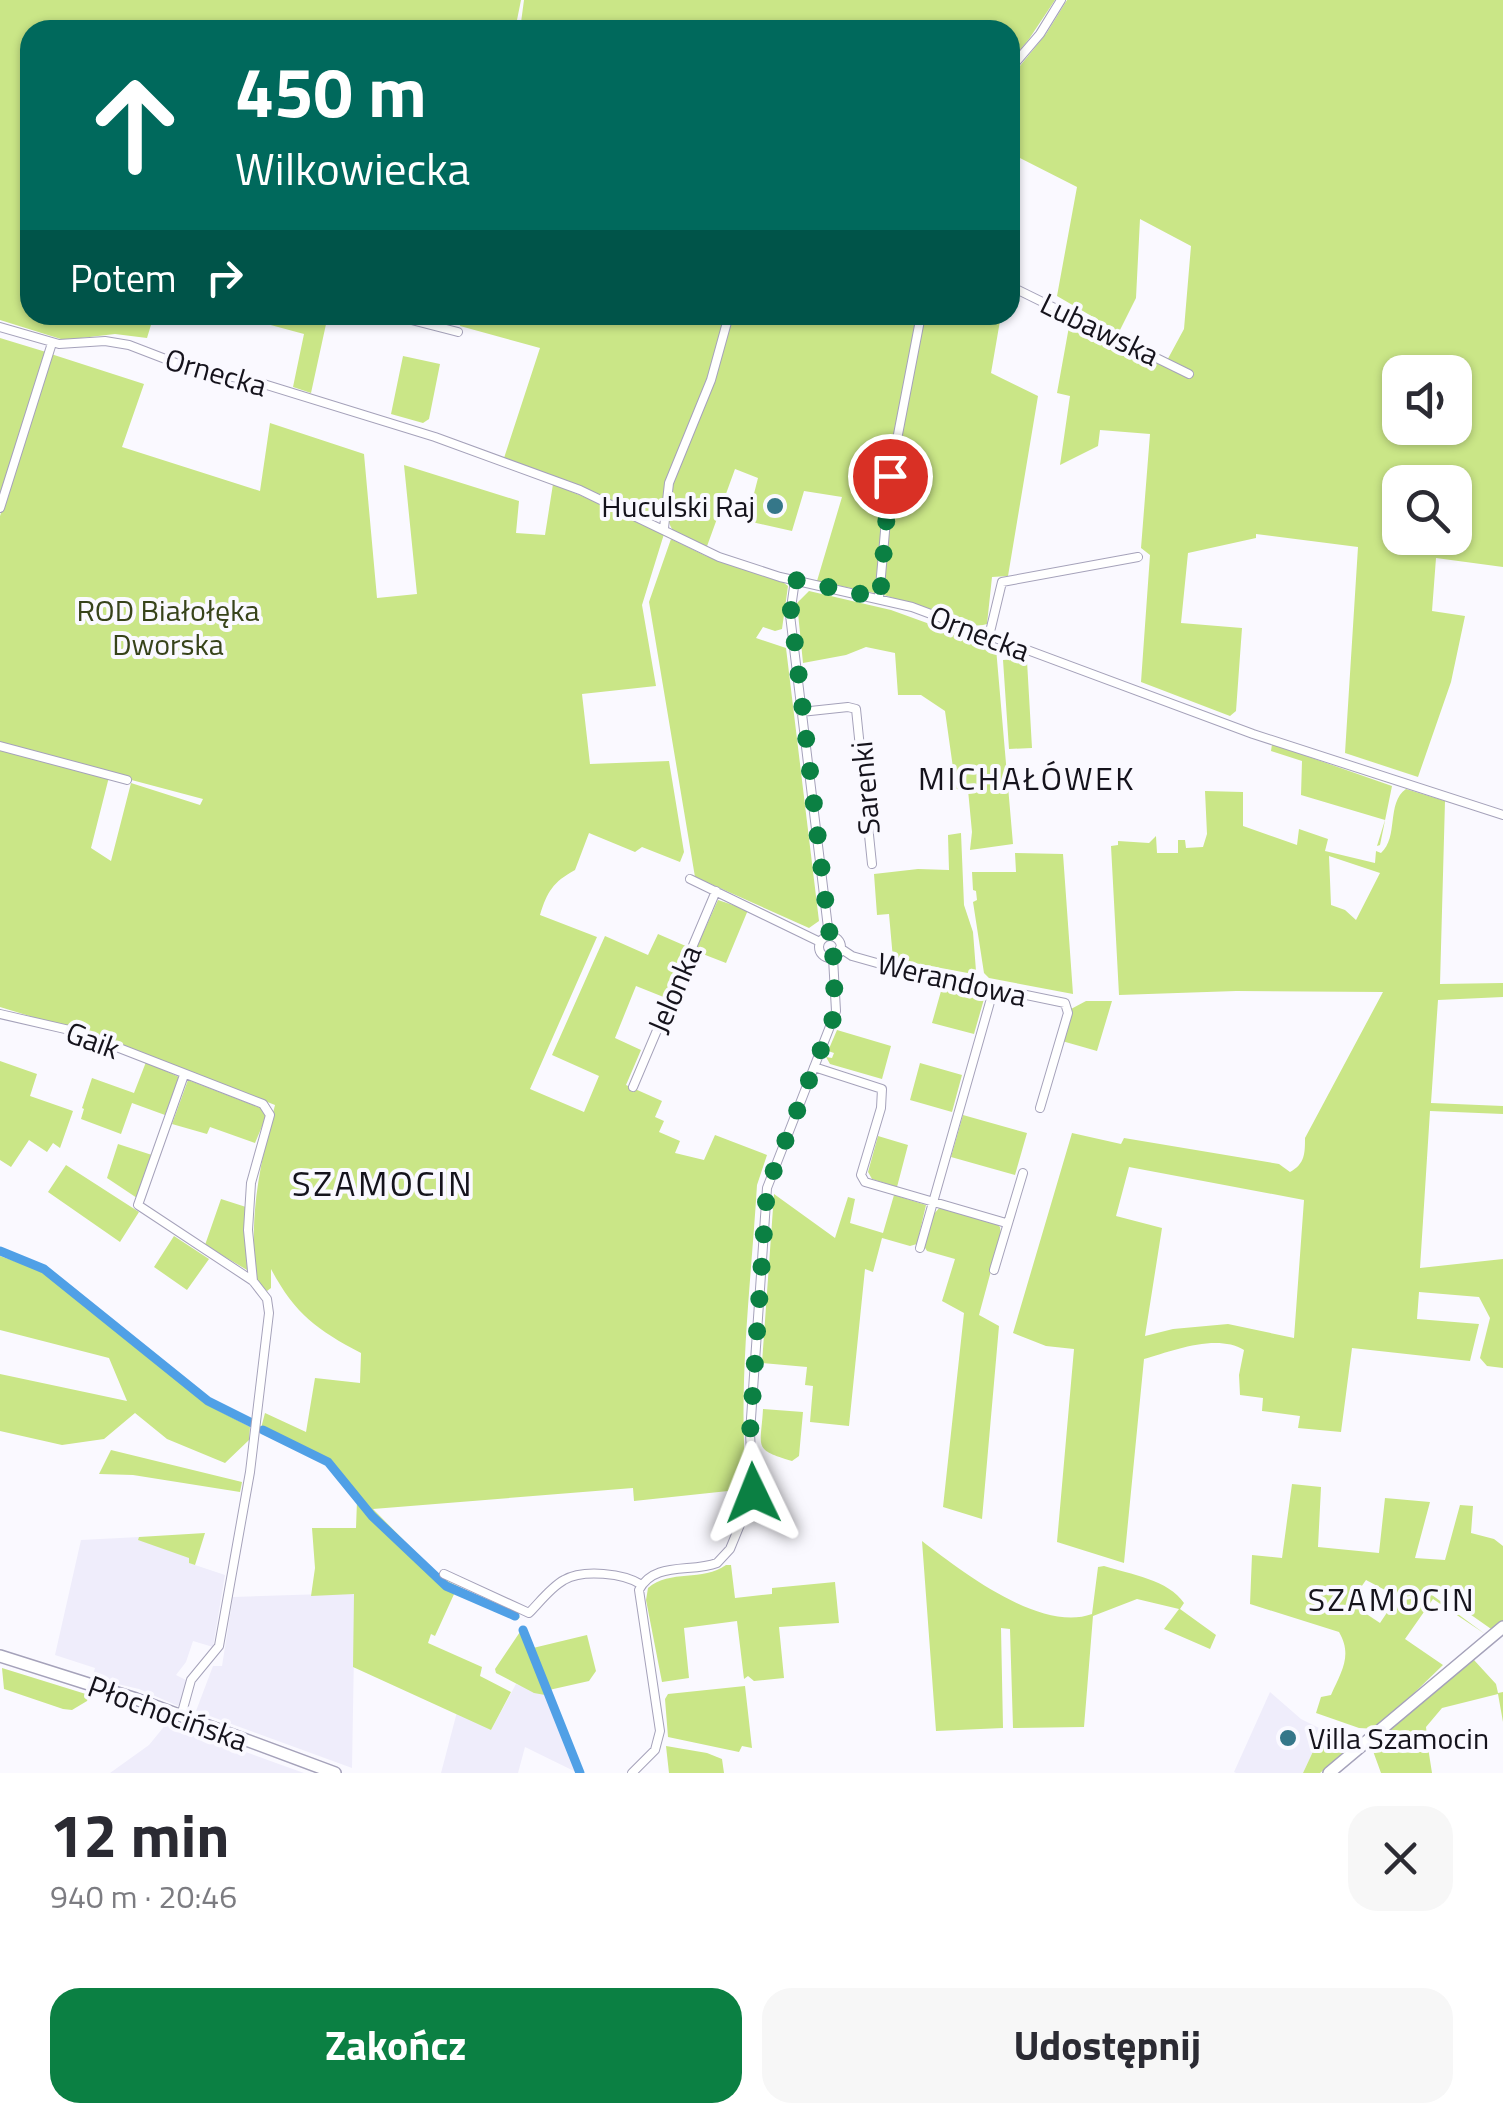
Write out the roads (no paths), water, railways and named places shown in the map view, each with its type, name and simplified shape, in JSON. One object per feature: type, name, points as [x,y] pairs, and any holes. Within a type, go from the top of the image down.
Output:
[{"type":"main road","points":[[1330,1773],[1503,1627]]},
{"type":"main road","name":"Płochocińska","points":[[0,1656],[336,1773]]},
{"type":"street","points":[[1020,57],[1061,0]]},
{"type":"street","name":"Lubawska","points":[[1020,291],[1189,374]]},
{"type":"street","points":[[431,325],[458,332]]},
{"type":"street","points":[[664,528],[669,483],[711,380],[725,325]]},
{"type":"street","points":[[880,598],[890,476],[919,325]]},
{"type":"street","name":"Ornecka","points":[[0,328],[52,343],[117,342],[194,370],[269,386],[504,461],[580,490],[709,553],[795,580],[880,598],[1254,734],[1503,814]]},
{"type":"street","points":[[0,508],[52,343]]},
{"type":"street","points":[[989,636],[1002,582],[1138,557]]},
{"type":"street","points":[[795,580],[790,615],[830,936]]},
{"type":"street","name":"Sarenki","points":[[801,712],[848,706],[856,709],[872,864]]},
{"type":"street","points":[[0,746],[127,780]]},
{"type":"street","points":[[690,880],[820,942]]},
{"type":"street","name":"Jelonka","points":[[634,1087],[716,891]]},
{"type":"street","points":[[820,942],[830,936]]},
{"type":"street","points":[[632,1773],[655,1750],[660,1731],[638,1600],[642,1585],[657,1572],[717,1562],[730,1548],[747,1510],[754,1481],[750,1433],[767,1188],[837,1003],[832,958],[840,948],[839,941],[830,936]]},
{"type":"street","points":[[820,942],[822,954],[832,958]]},
{"type":"street","name":"Werandowa","points":[[840,948],[852,956],[891,968],[1065,1004],[1068,1013],[1040,1108]]},
{"type":"street","points":[[920,1248],[994,988]]},
{"type":"street","name":"Gaik","points":[[0,1014],[78,1032],[263,1104],[270,1115],[251,1182],[248,1230],[254,1280]]},
{"type":"street","points":[[814,1067],[882,1089],[881,1108],[861,1175],[865,1182],[1006,1223]]},
{"type":"street","points":[[181,1716],[191,1680],[219,1646],[249,1476],[269,1313],[266,1299],[254,1280],[138,1204],[184,1076]]},
{"type":"street","points":[[994,1270],[1023,1173]]},
{"type":"street","points":[[444,1574],[528,1613],[566,1579],[615,1574],[642,1585]]},
{"type":"waterway","points":[[0,1251],[44,1269],[208,1401],[252,1423]]},
{"type":"waterway","points":[[263,1430],[328,1462],[372,1516],[446,1586],[515,1616]]},
{"type":"waterway","points":[[523,1630],[580,1773]]},
{"type":"place","name":"Huculski Raj","points":[[775,506]]},
{"type":"place","name":"Villa Szamocin","points":[[1288,1738]]},
{"type":"district","name":"MICHAŁÓWEK","points":[[1027,778]]},
{"type":"district","name":"SZAMOCIN","points":[[383,1183]]},
{"type":"district","name":"SZAMOCIN","points":[[1392,1599]]},
{"type":"park label","name":"ROD Białołęka Dworska","points":[[168,627]]}]
